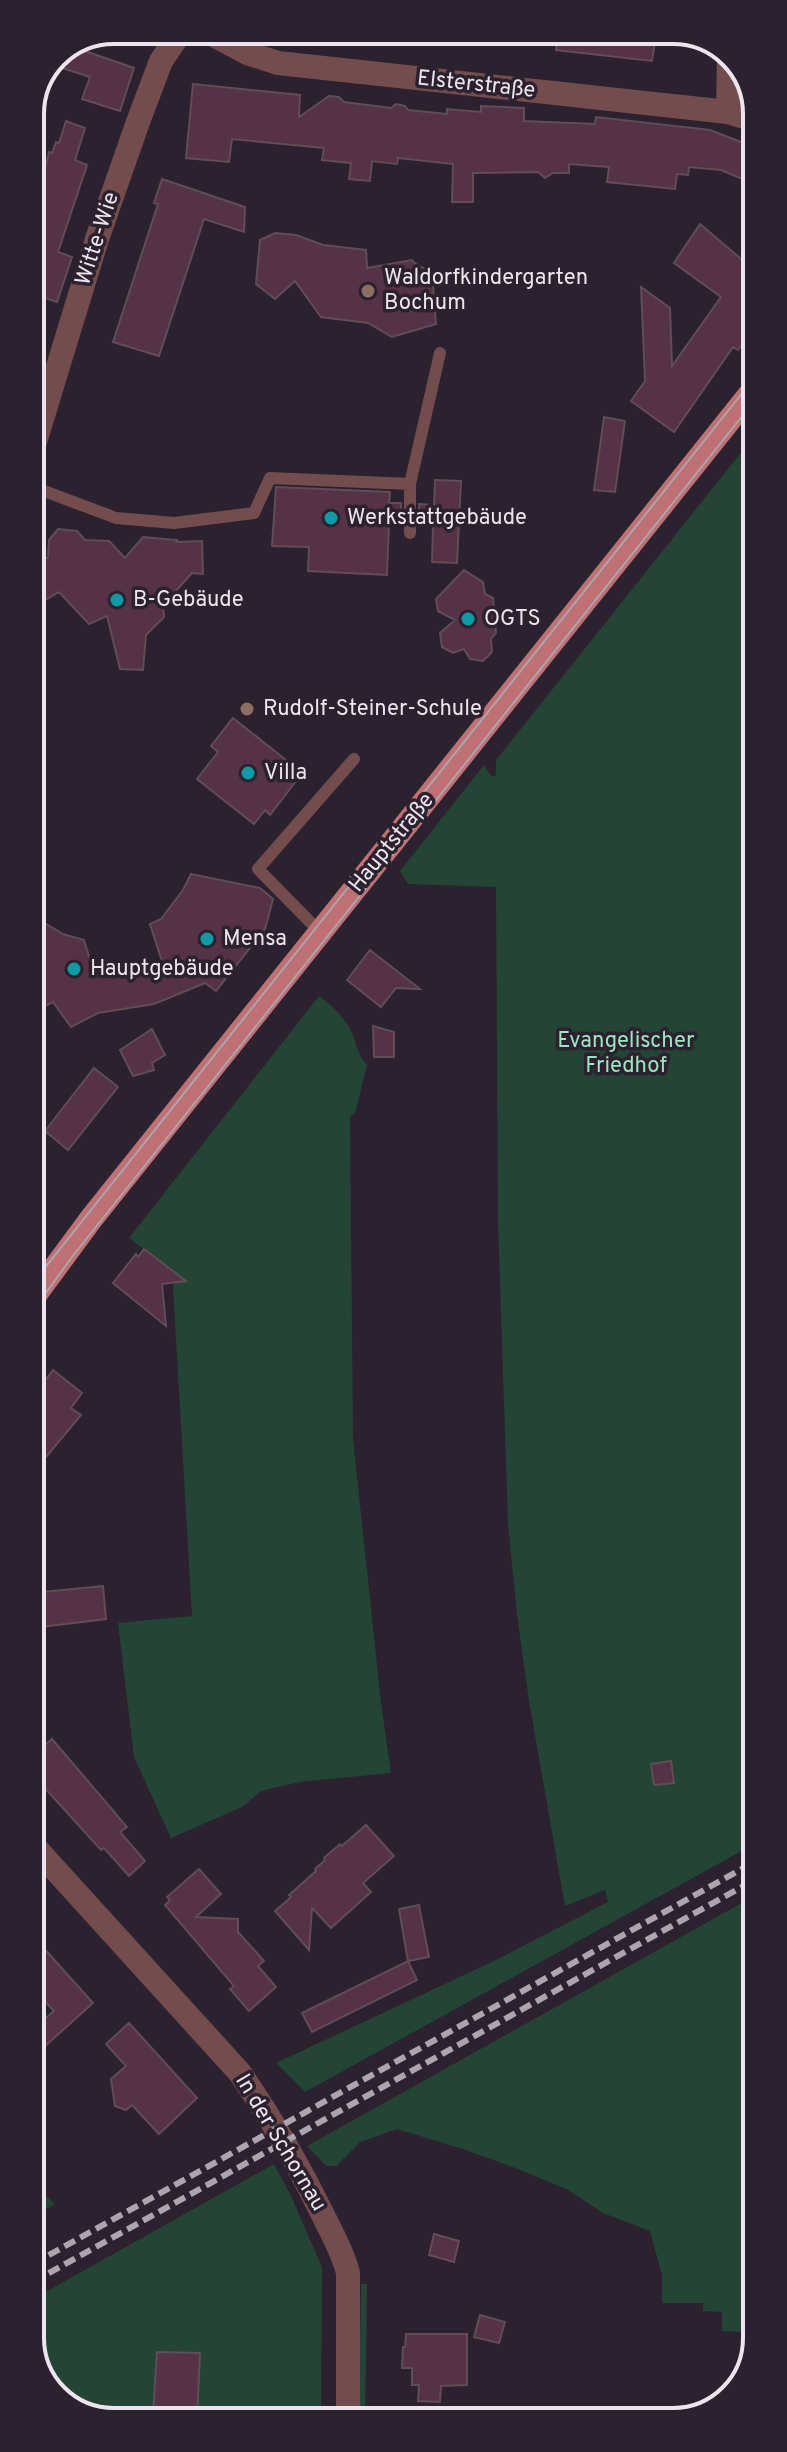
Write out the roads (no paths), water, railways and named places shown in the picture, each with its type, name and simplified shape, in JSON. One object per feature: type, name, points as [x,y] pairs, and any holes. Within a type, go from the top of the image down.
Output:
[{"type":"main road","name":"Hauptstraße","points":[[44,1283],[91,1219],[743,403]]},
{"type":"street","name":"Witte-Wie","points":[[44,412],[97,239],[161,61],[173,44]]},
{"type":"street","name":"Elsterstraße","points":[[229,44],[278,63],[728,112],[743,117]]},
{"type":"street","points":[[728,112],[729,72]]},
{"type":"street","name":"In der Schornau","points":[[44,1857],[240,2073],[310,2187],[345,2260],[348,2273],[348,2408]]},
{"type":"lane","points":[[410,533],[410,484],[440,353]]},
{"type":"lane","points":[[44,491],[116,518],[174,523],[254,513],[270,478],[410,484]]},
{"type":"lane","points":[[321,933],[258,869],[354,759]]},
{"type":"tram line","points":[[44,1269],[743,392]]},
{"type":"tram line","points":[[44,1296],[743,415]]},
{"type":"railway","points":[[44,2258],[743,1868]]},
{"type":"railway","points":[[44,2276],[743,1886]]},
{"type":"place","name":"Waldorfkindergarten Bochum","points":[[368,291]]},
{"type":"place","name":"Werkstattgebäude","points":[[331,518]]},
{"type":"place","name":"B-Gebäude","points":[[117,600]]},
{"type":"place","name":"OGTS","points":[[468,619]]},
{"type":"place","name":"Rudolf-Steiner-Schule","points":[[247,709]]},
{"type":"place","name":"Villa","points":[[248,773]]},
{"type":"place","name":"Mensa","points":[[207,939]]},
{"type":"place","name":"Hauptgebäude","points":[[74,969]]},
{"type":"park label","name":"Evangelischer Friedhof","points":[[626,1054]]}]
